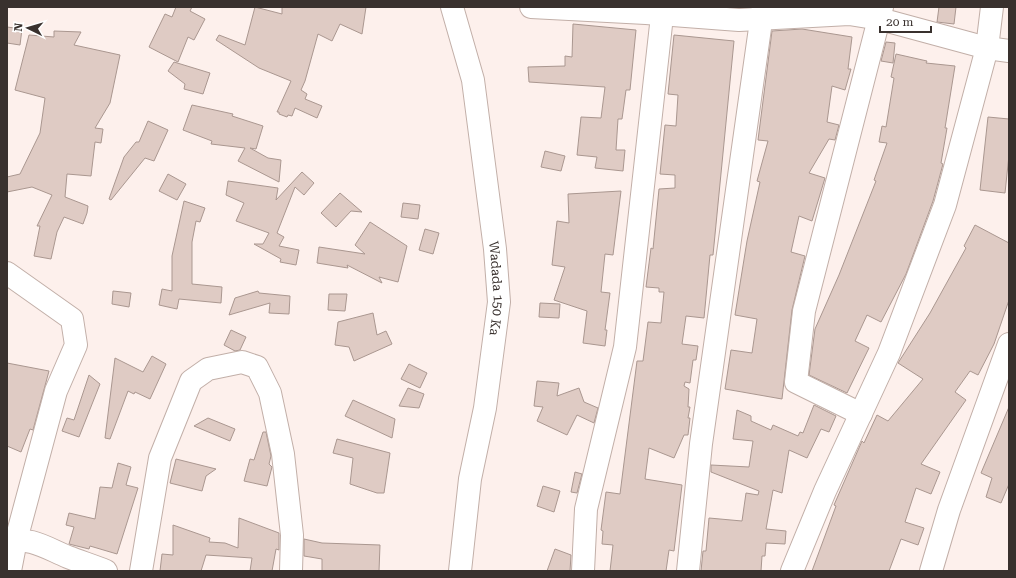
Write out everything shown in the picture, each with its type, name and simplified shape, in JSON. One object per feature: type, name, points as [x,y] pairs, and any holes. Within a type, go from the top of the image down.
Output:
[{"type":"street","name":"Wadada 150 Ka","points":[[452,7],[473,80],[495,249],[499,302],[485,408],[470,479],[460,571]]},
{"type":"street","points":[[531,7],[662,10],[739,20],[762,13],[881,13],[988,48],[1009,51]]},
{"type":"street","points":[[792,571],[825,491],[889,353],[945,205],[988,48],[992,7]]},
{"type":"street","points":[[583,571],[586,508],[625,347],[662,10]]},
{"type":"street","points":[[688,571],[701,444],[762,13]]},
{"type":"street","points":[[861,414],[796,382],[804,311],[881,13]]},
{"type":"street","points":[[7,273],[72,319],[76,345],[56,391],[11,541],[10,571]]},
{"type":"street","points":[[930,571],[949,510],[1009,344]]},
{"type":"street","points":[[141,571],[160,458],[191,381],[208,369],[242,362],[257,367],[270,393],[284,454],[292,535],[291,571]]},
{"type":"street","points":[[11,541],[42,543],[67,556],[106,571]]},
{"type":"building","points":[[176,7],[192,7],[190,11],[205,19],[194,40],[188,37],[178,62],[149,47],[165,14],[172,17]]},
{"type":"building","points":[[255,7],[282,14],[282,7],[366,7],[362,34],[340,24],[332,41],[318,34],[305,81],[301,90],[307,94],[305,99],[322,106],[317,118],[295,108],[292,116],[288,115],[287,117],[279,114],[279,112],[277,112],[291,81],[259,68],[216,40],[219,35],[245,45]]},
{"type":"building","points":[[939,7],[956,7],[954,24],[937,22]]},
{"type":"building","points":[[573,24],[636,30],[630,90],[626,90],[622,119],[618,119],[616,150],[625,150],[623,171],[595,168],[597,157],[577,155],[581,117],[601,118],[605,87],[529,82],[528,67],[565,66],[565,56],[572,57]]},
{"type":"building","points":[[7,27],[22,29],[20,45],[7,43]]},
{"type":"building","points":[[802,29],[852,37],[848,69],[851,69],[845,90],[832,86],[827,122],[839,125],[835,140],[829,139],[809,173],[825,178],[812,221],[799,216],[791,252],[805,256],[792,310],[782,399],[725,389],[731,350],[752,353],[757,319],[735,315],[747,241],[760,182],[757,181],[768,141],[758,140],[772,31]]},
{"type":"building","points":[[54,31],[81,32],[74,45],[120,55],[110,103],[95,128],[103,129],[101,143],[95,142],[91,176],[67,174],[65,197],[88,206],[87,213],[83,224],[64,217],[57,232],[51,259],[34,256],[40,226],[37,226],[52,195],[32,187],[7,192],[7,177],[20,174],[40,133],[45,98],[15,90],[29,35],[54,37]]},
{"type":"building","points":[[674,35],[734,41],[713,255],[710,255],[704,318],[686,316],[682,344],[698,346],[696,360],[693,360],[690,383],[685,382],[684,386],[689,389],[688,407],[690,407],[688,418],[690,418],[688,435],[684,435],[674,458],[649,448],[645,479],[682,485],[674,551],[669,550],[666,571],[610,571],[613,545],[602,544],[603,531],[601,530],[606,492],[620,494],[637,361],[643,361],[648,322],[661,323],[664,292],[659,292],[659,288],[646,287],[651,248],[653,249],[659,189],[675,188],[675,175],[660,174],[665,125],[676,126],[678,95],[668,94]]},
{"type":"building","points":[[886,42],[895,43],[893,63],[881,61]]},
{"type":"building","points":[[896,54],[927,61],[926,63],[955,66],[945,128],[947,128],[941,163],[943,164],[933,201],[906,274],[881,322],[867,315],[855,341],[869,348],[847,393],[809,375],[815,329],[839,275],[876,181],[874,180],[887,143],[879,142],[882,126],[886,127],[894,78],[891,77]]},
{"type":"building","points":[[174,62],[210,73],[203,94],[184,89],[185,84],[168,71]]},
{"type":"building","points":[[192,105],[233,114],[232,116],[263,126],[256,149],[250,148],[268,158],[281,160],[279,182],[238,161],[245,148],[211,144],[212,141],[183,130]]},
{"type":"building","points":[[988,117],[1009,119],[1009,155],[1005,193],[980,190]]},
{"type":"building","points":[[148,121],[168,130],[154,161],[145,158],[111,200],[109,199],[124,157],[136,142],[139,142]]},
{"type":"building","points":[[545,151],[565,156],[561,171],[541,167]]},
{"type":"building","points":[[302,172],[314,183],[304,195],[295,187],[277,233],[284,237],[279,246],[299,250],[296,265],[280,262],[281,259],[254,244],[263,244],[269,233],[236,221],[244,203],[226,195],[228,181],[278,188],[276,200]]},
{"type":"building","points":[[168,174],[186,184],[177,200],[159,191]]},
{"type":"building","points":[[621,191],[613,255],[605,254],[601,292],[610,293],[605,330],[607,330],[605,346],[583,343],[587,311],[554,300],[565,267],[552,265],[557,221],[569,223],[568,194]]},
{"type":"building","points":[[340,193],[362,212],[351,211],[336,227],[321,213]]},
{"type":"building","points":[[184,201],[205,208],[200,222],[196,221],[192,242],[192,284],[222,287],[221,303],[179,299],[177,309],[159,305],[162,289],[172,291],[172,256]]},
{"type":"building","points":[[403,203],[420,205],[418,219],[401,217]]},
{"type":"building","points":[[370,222],[407,246],[398,282],[379,277],[382,283],[347,265],[348,268],[317,263],[319,247],[365,254],[355,245]]},
{"type":"building","points":[[975,225],[1009,243],[1009,300],[994,344],[978,375],[970,371],[955,392],[966,400],[921,464],[940,472],[931,494],[916,488],[905,522],[924,528],[918,545],[901,539],[889,571],[812,571],[836,506],[834,505],[862,441],[864,443],[877,415],[888,421],[923,379],[898,363],[930,313],[966,248],[964,246]]},
{"type":"building","points":[[425,229],[439,233],[433,254],[419,250]]},
{"type":"building","points":[[113,291],[131,293],[129,307],[112,304]]},
{"type":"building","points":[[258,291],[259,293],[290,296],[289,314],[269,313],[270,303],[229,315],[235,298]]},
{"type":"building","points":[[329,294],[347,294],[345,311],[328,310]]},
{"type":"building","points":[[540,303],[560,304],[559,318],[539,317]]},
{"type":"building","points":[[373,313],[377,335],[386,331],[392,344],[354,361],[349,347],[335,345],[338,322]]},
{"type":"building","points":[[231,330],[246,337],[240,350],[235,351],[224,345]]},
{"type":"building","points":[[152,356],[166,364],[150,399],[135,392],[134,394],[128,391],[110,439],[105,438],[115,358],[143,372]]},
{"type":"building","points":[[7,363],[49,371],[33,430],[30,429],[21,452],[7,446]]},
{"type":"building","points":[[409,364],[427,373],[420,388],[401,379]]},
{"type":"building","points":[[89,375],[100,384],[79,437],[62,431],[67,418],[74,420]]},
{"type":"building","points":[[537,381],[559,383],[557,396],[579,388],[584,402],[598,408],[594,423],[577,415],[567,435],[537,421],[543,407],[534,406]]},
{"type":"building","points":[[408,388],[424,394],[419,408],[399,406]]},
{"type":"building","points":[[353,400],[395,419],[392,438],[345,416]]},
{"type":"building","points":[[814,405],[836,416],[829,432],[821,429],[807,458],[789,450],[782,493],[773,490],[766,529],[786,531],[785,544],[766,543],[765,556],[762,556],[761,571],[701,571],[703,551],[706,551],[709,518],[742,521],[746,493],[758,495],[759,491],[711,472],[711,465],[749,467],[753,441],[733,439],[737,410],[751,416],[751,421],[771,430],[773,425],[798,436],[800,432],[803,433]]},
{"type":"building","points":[[1009,407],[1009,484],[1001,503],[986,497],[992,478],[981,473]]},
{"type":"building","points":[[208,418],[235,429],[230,441],[194,426]]},
{"type":"building","points":[[263,432],[266,432],[271,456],[269,464],[272,467],[267,486],[244,481],[250,459],[254,460]]},
{"type":"building","points":[[337,439],[390,453],[384,493],[377,493],[350,484],[353,458],[333,453]]},
{"type":"building","points":[[176,459],[216,469],[206,476],[202,491],[170,483]]},
{"type":"building","points":[[118,463],[131,467],[126,485],[138,488],[117,554],[90,546],[89,549],[69,544],[74,527],[66,525],[69,513],[95,519],[100,487],[112,488]]},
{"type":"building","points":[[575,472],[582,474],[577,493],[571,492]]},
{"type":"building","points":[[543,486],[560,491],[554,512],[537,506]]},
{"type":"building","points":[[239,518],[279,533],[279,550],[276,549],[272,571],[250,571],[252,558],[206,555],[201,571],[160,571],[162,554],[173,555],[173,525],[210,538],[209,542],[225,543],[238,548]]},
{"type":"building","points":[[304,539],[322,543],[380,545],[379,571],[322,571],[322,559],[304,556]]},
{"type":"building","points":[[555,549],[571,555],[570,571],[547,571]]}]
